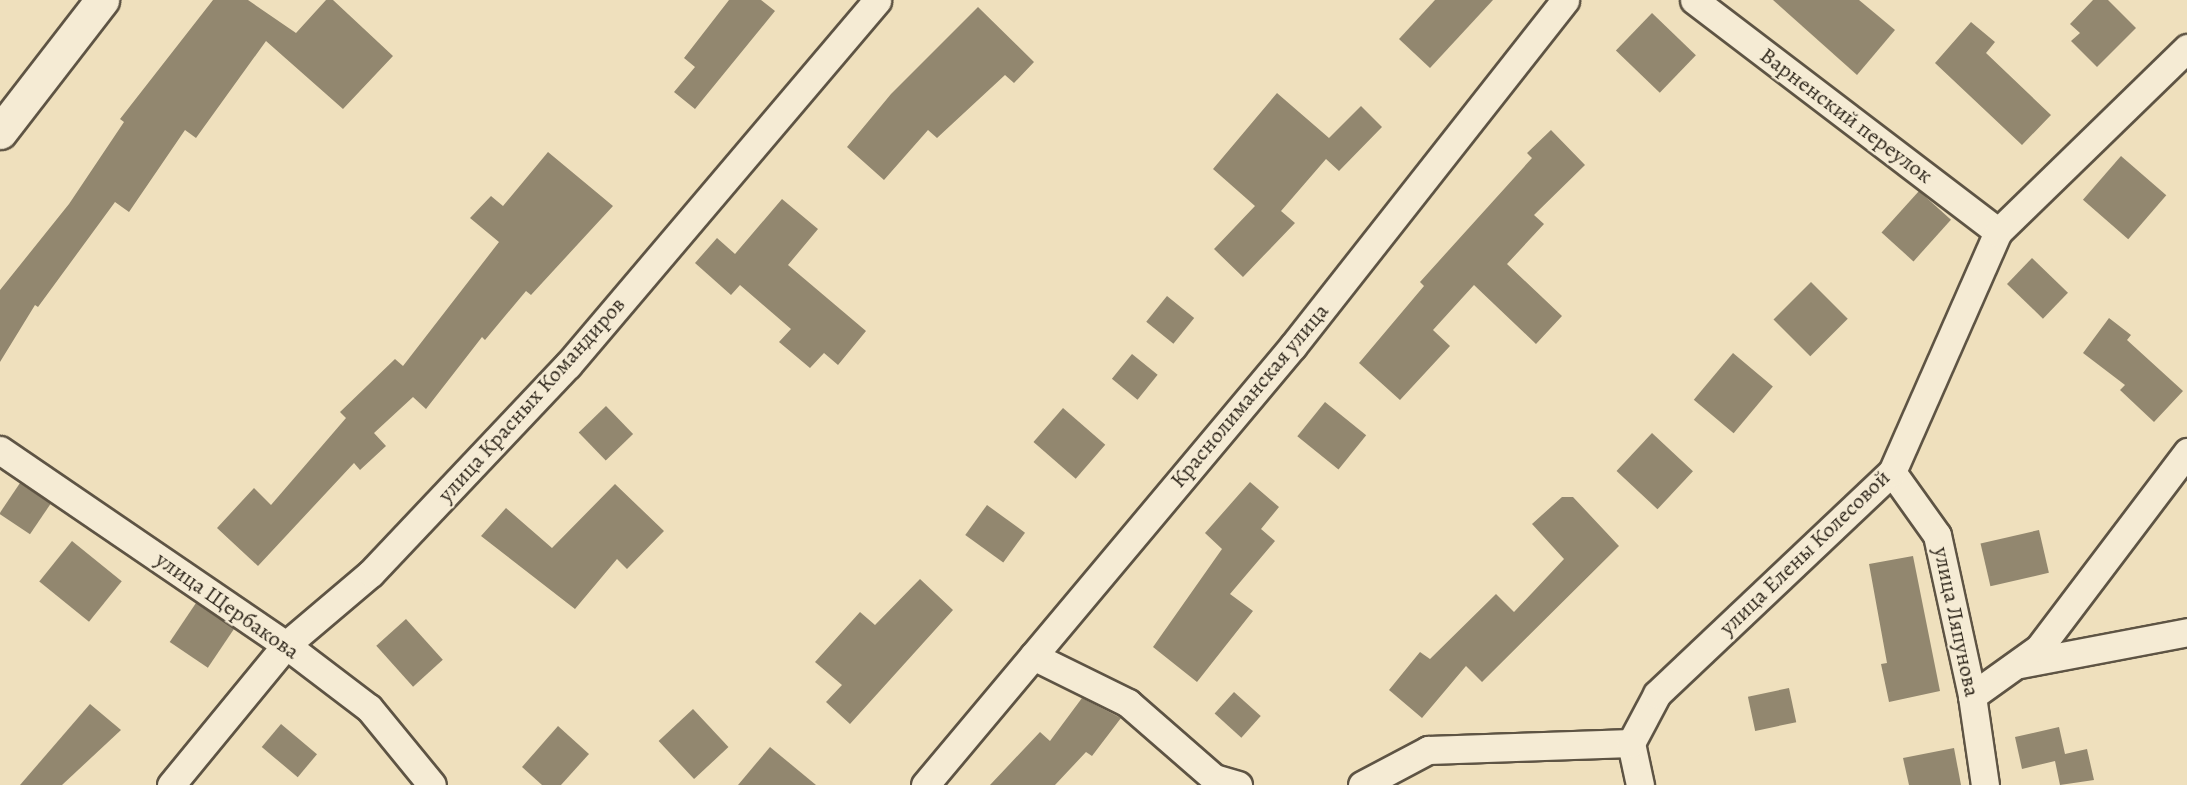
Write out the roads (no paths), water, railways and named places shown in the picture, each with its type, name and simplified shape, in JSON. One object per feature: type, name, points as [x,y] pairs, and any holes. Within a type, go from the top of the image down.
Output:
[{"type":"street","points":[[0,132],[102,0]]},
{"type":"street","name":"улица Красных Командиров","points":[[171,785],[286,645],[371,573],[568,365],[877,0]]},
{"type":"street","name":"Краснолиманская улица","points":[[925,785],[1293,346],[1565,0]]},
{"type":"street","name":"Варненский переулок","points":[[1694,0],[1998,232]]},
{"type":"street","name":"улица Елены Колесовой","points":[[1631,743],[1657,694],[1893,472],[1998,232],[2187,48]]},
{"type":"street","name":"улица Щербакова","points":[[0,450],[286,645],[369,708],[432,785]]},
{"type":"street","points":[[1972,696],[2039,648],[2187,452]]},
{"type":"street","name":"улица Ляпунова","points":[[1893,472],[1937,535],[1972,696],[1985,785]]},
{"type":"street","points":[[2016,664],[2187,632]]},
{"type":"street","points":[[1033,656],[1128,703],[1214,778],[1238,785]]},
{"type":"street","points":[[1362,785],[1428,750],[1631,743],[1640,785]]}]
